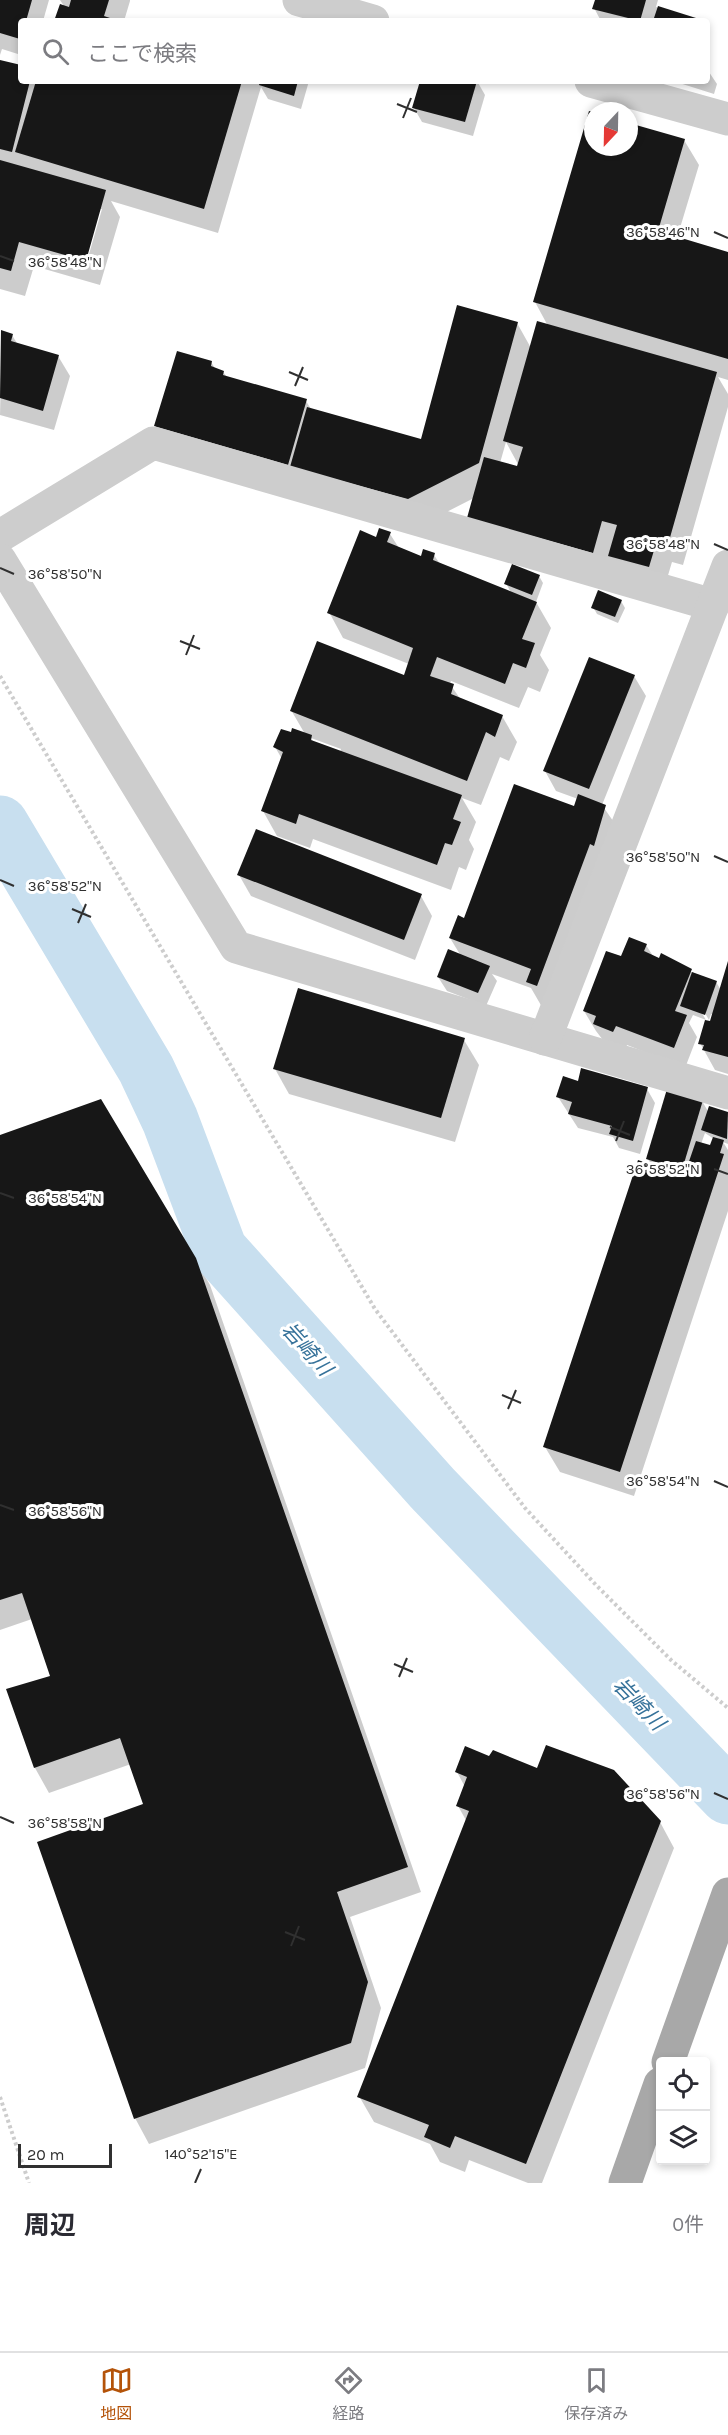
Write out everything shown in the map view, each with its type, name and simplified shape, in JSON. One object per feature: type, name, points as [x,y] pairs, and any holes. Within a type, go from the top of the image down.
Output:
[{"type":"main road","points":[[670,2057],[728,1894]]},
{"type":"main road","points":[[625,2183],[656,2095]]},
{"type":"street","points":[[299,0],[362,18]]},
{"type":"street","points":[[602,84],[728,119]]},
{"type":"street","points":[[0,536],[153,443],[713,605]]},
{"type":"street","points":[[0,560],[236,947],[728,1093]]},
{"type":"street","points":[[545,1039],[728,566]]},
{"type":"path","points":[[0,676],[375,1309],[525,1508],[596,1585],[663,1652],[728,1708]]},
{"type":"path","points":[[0,2097],[28,2183]]},
{"type":"building","points":[[0,0],[32,0],[27,18],[18,18],[18,38],[0,33]]},
{"type":"building","points":[[71,0],[109,0],[104,16],[110,18],[55,18],[60,4],[69,7]]},
{"type":"building","points":[[595,0],[646,0],[641,18],[628,18],[592,9]]},
{"type":"building","points":[[658,6],[696,18],[654,18]]},
{"type":"building","points":[[0,60],[18,64],[18,84],[29,84],[12,152],[0,149]]},
{"type":"building","points":[[35,84],[241,84],[204,209],[15,152]]},
{"type":"building","points":[[259,84],[297,84],[294,96]]},
{"type":"building","points":[[419,84],[476,84],[465,122],[412,108]]},
{"type":"building","points":[[638,126],[685,139],[658,231],[728,252],[728,359],[533,302],[584,128],[584,156],[638,156]]},
{"type":"building","points":[[0,160],[106,190],[86,261],[19,242],[11,271],[0,268]]},
{"type":"building","points":[[457,305],[518,322],[479,463],[408,499],[290,467],[307,407],[421,439]]},
{"type":"building","points":[[537,321],[717,372],[669,541],[658,537],[649,567],[608,556],[617,525],[602,521],[593,553],[467,518],[484,457],[517,466],[523,447],[503,441]]},
{"type":"building","points":[[1,330],[13,334],[11,341],[59,355],[43,411],[0,398]]},
{"type":"building","points":[[177,351],[212,361],[211,366],[224,371],[223,375],[307,399],[288,465],[154,426]]},
{"type":"building","points":[[379,528],[391,532],[387,542],[421,556],[423,549],[435,553],[433,560],[537,602],[522,639],[535,643],[526,668],[513,663],[505,684],[437,657],[430,676],[454,684],[451,694],[503,715],[495,737],[486,732],[467,781],[290,711],[317,641],[404,675],[413,648],[327,613],[360,530],[376,537]]},
{"type":"building","points":[[512,564],[540,575],[532,595],[504,584]]},
{"type":"building","points":[[598,590],[622,600],[615,617],[591,608]]},
{"type":"building","points":[[589,657],[635,675],[589,789],[543,771]]},
{"type":"building","points":[[292,728],[312,735],[311,740],[462,795],[453,819],[461,822],[452,845],[445,843],[437,865],[299,814],[296,824],[261,811],[283,752],[273,747],[281,729],[291,732]]},
{"type":"building","points":[[514,784],[574,806],[578,794],[606,805],[594,846],[590,844],[537,986],[526,982],[531,969],[449,938],[458,915],[464,918]]},
{"type":"building","points":[[256,829],[422,894],[404,940],[237,875]]},
{"type":"building","points":[[629,937],[647,944],[644,951],[659,958],[661,953],[692,969],[675,1011],[687,1015],[674,1048],[616,1026],[613,1032],[593,1024],[596,1016],[583,1011],[606,951],[621,956]]},
{"type":"building","points":[[448,949],[490,966],[478,993],[437,977]]},
{"type":"building","points":[[728,961],[728,1057],[702,1050],[704,1045],[698,1044],[705,1020],[710,1021]]},
{"type":"building","points":[[692,972],[717,981],[705,1015],[680,1006]]},
{"type":"building","points":[[298,988],[465,1038],[441,1118],[273,1069]]},
{"type":"building","points":[[581,1068],[648,1087],[633,1141],[609,1134],[612,1126],[568,1114],[572,1102],[556,1097],[563,1076],[578,1081]]},
{"type":"building","points":[[667,1089],[703,1100],[682,1170],[646,1159]]},
{"type":"building","points":[[101,1099],[196,1258],[408,1867],[337,1892],[368,1982],[351,2043],[134,2119],[37,1842],[143,1804],[120,1738],[34,1768],[6,1689],[50,1676],[22,1593],[0,1600],[0,1135]]},
{"type":"building","points":[[709,1106],[728,1112],[727,1139],[701,1130]]},
{"type":"building","points":[[713,1137],[724,1140],[720,1153],[724,1154],[620,1472],[543,1447],[638,1160],[684,1176],[696,1141],[710,1145]]},
{"type":"building","points":[[546,1745],[614,1770],[661,1821],[526,2164],[455,2136],[450,2148],[424,2137],[429,2125],[357,2097],[469,1811],[456,1806],[467,1777],[455,1772],[465,1746],[489,1756],[493,1750],[537,1768]]},
{"type":"waterway","name":"岩崎川","points":[[0,824],[146,1069],[170,1120],[219,1250],[433,1489],[728,1796]]}]
